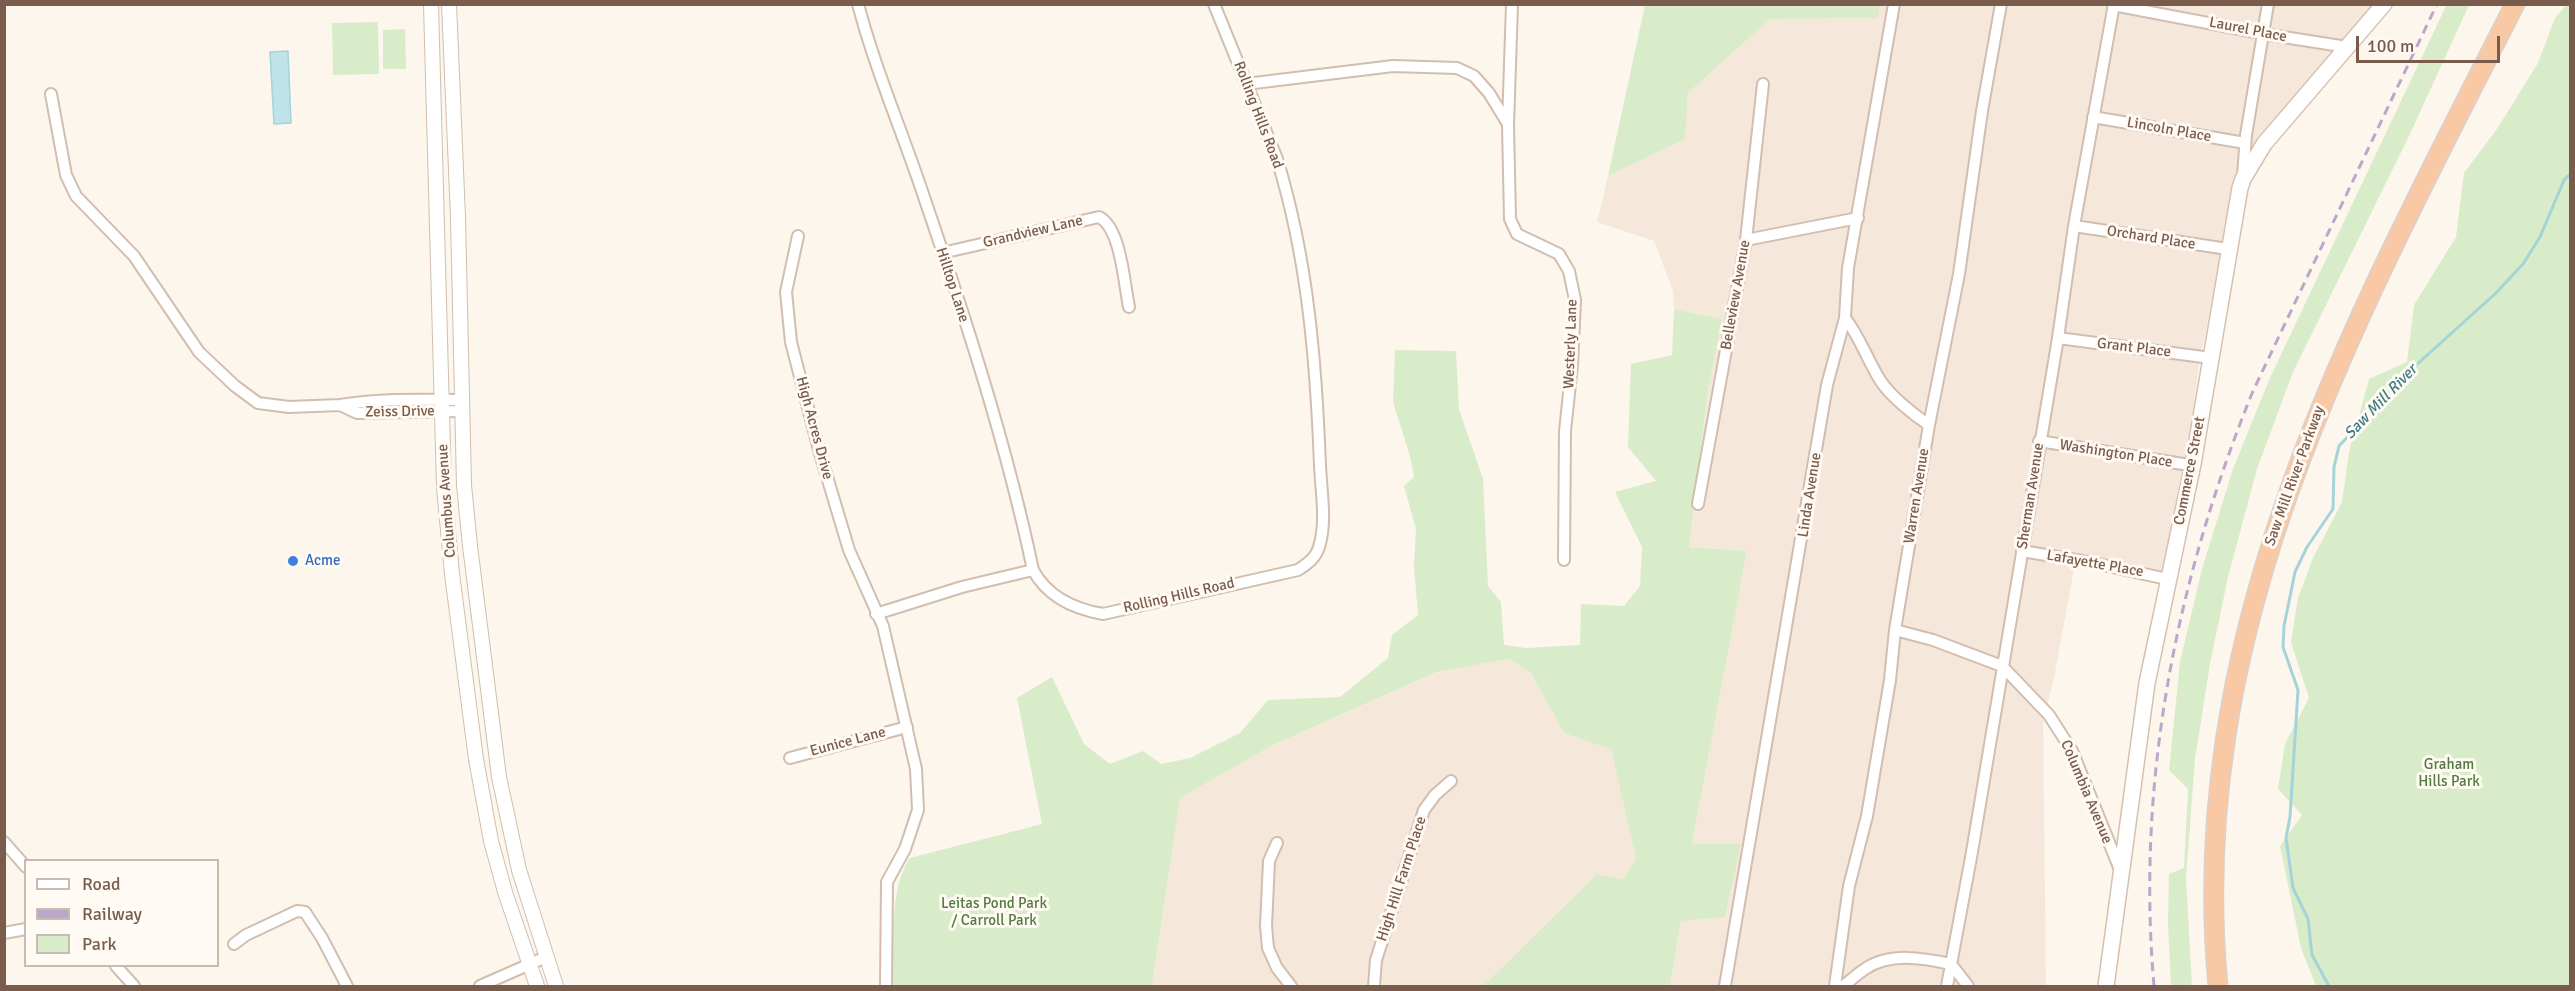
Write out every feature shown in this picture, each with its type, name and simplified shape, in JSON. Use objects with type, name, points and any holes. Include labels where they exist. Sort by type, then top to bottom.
[{"type":"highway","name":"Saw Mill River Parkway","points":[[2207,987],[2203,896],[2208,791],[2222,686],[2249,575],[2298,435],[2345,322],[2386,234],[2502,4]]},
{"type":"highway","name":"Saw Mill River Parkway","points":[[2218,987],[2214,881],[2221,768],[2238,664],[2262,571],[2302,456],[2355,326],[2400,231],[2515,4]]},
{"type":"main road","name":"Commerce Street","points":[[2106,987],[2138,742],[2168,579],[2193,464],[2228,249],[2243,179],[2264,144],[2381,6]]},
{"type":"street","name":"Columbus Avenue","points":[[431,4],[444,487],[452,574],[476,759],[500,876],[537,987]]},
{"type":"street","name":"Columbus Avenue","points":[[449,4],[458,217],[464,485],[470,546],[499,777],[519,870],[556,987]]},
{"type":"street","name":"Hilltop Lane","points":[[858,4],[942,253],[1009,466],[1033,570]]},
{"type":"street","name":"Rolling Hills Road","points":[[1033,570],[1039,582],[1069,604],[1082,610],[1102,614],[1298,570],[1311,561],[1319,549],[1322,531],[1318,429],[1312,323],[1306,284],[1284,183],[1214,4]]},
{"type":"street","name":"Westerly Lane","points":[[1512,4],[1508,124],[1511,225],[1517,234],[1559,254],[1569,271],[1575,300],[1572,365],[1565,431],[1564,560]]},
{"type":"street","name":"Linda Avenue","points":[[1725,987],[1827,386],[1845,318],[1848,268],[1894,4]]},
{"type":"street","name":"Warren Avenue","points":[[1834,987],[1848,896],[1867,816],[1890,680],[1895,630],[1929,425],[1959,274],[1982,111],[2001,4]]},
{"type":"street","points":[[2243,179],[2245,143],[2268,4]]},
{"type":"street","name":"Laurel Place","points":[[2114,5],[2263,34],[2347,47]]},
{"type":"street","name":"Sherman Avenue","points":[[1947,987],[1972,852],[2058,338],[2074,226],[2114,5]]},
{"type":"street","name":"Westerly Lane","points":[[1246,84],[1394,66],[1457,69],[1474,76],[1489,93],[1508,124]]},
{"type":"street","name":"Belleview Avenue","points":[[1698,504],[1746,240],[1763,84]]},
{"type":"street","name":"Zeiss Drive","points":[[51,94],[66,175],[76,196],[134,256],[199,352],[235,386],[258,403],[270,406],[340,405],[361,401],[462,405]]},
{"type":"street","name":"Lincoln Place","points":[[2093,117],[2245,143]]},
{"type":"street","name":"Grandview Lane","points":[[942,253],[1098,217],[1110,226],[1116,240],[1129,307]]},
{"type":"street","points":[[1746,240],[1858,218]]},
{"type":"street","name":"Orchard Place","points":[[2074,226],[2228,249]]},
{"type":"street","name":"High Acres Drive","points":[[798,236],[786,291],[791,342],[819,450],[848,546],[876,614]]},
{"type":"street","points":[[1845,318],[1857,333],[1882,383],[1929,425]]},
{"type":"street","name":"Grant Place","points":[[2058,338],[2211,358]]},
{"type":"street","name":"Washington Place","points":[[2039,441],[2183,465],[2193,464]]},
{"type":"street","name":"Lafayette Place","points":[[2022,552],[2094,563],[2168,579]]},
{"type":"street","points":[[886,987],[887,882],[905,849],[918,810],[916,769],[907,727],[883,626],[876,614],[962,587],[1033,570]]},
{"type":"street","name":"Columbia Avenue","points":[[1895,630],[1934,640],[2002,666],[2049,715],[2072,751],[2121,872]]},
{"type":"street","name":"Eunice Lane","points":[[790,758],[907,727]]},
{"type":"street","name":"High Hill Farm Place","points":[[1374,987],[1376,960],[1424,810],[1435,795],[1451,781]]},
{"type":"street","points":[[4,842],[24,865]]},
{"type":"street","points":[[1277,843],[1269,861],[1266,926],[1268,948],[1277,968],[1291,987]]},
{"type":"street","points":[[234,944],[246,935],[297,911],[305,912],[322,938],[347,987]]},
{"type":"street","points":[[4,933],[24,929]]},
{"type":"street","points":[[480,987],[546,957]]},
{"type":"street","points":[[1843,987],[1864,969],[1877,962],[1900,958],[1951,964],[1968,987]]},
{"type":"street","points":[[117,967],[134,987]]},
{"type":"shaded area","points":[[1880,4],[2375,5],[2238,163],[2199,366],[2184,478],[2159,583],[2075,564],[2054,678],[2043,722],[2046,986],[1670,986],[1681,921],[1741,844],[1692,844],[1747,551],[1689,547],[1708,391],[1722,319],[1674,309],[1673,291],[1654,241],[1597,222],[1608,176],[1684,139],[1688,93],[1770,19],[1877,18]]},
{"type":"shaded area","points":[[1509,659],[1531,673],[1564,733],[1611,748],[1636,859],[1623,879],[1597,874],[1486,983],[1476,986],[1152,986],[1180,798],[1273,745],[1438,672]]},
{"type":"green space","points":[[1645,4],[1880,5],[1878,18],[1770,19],[1688,93],[1685,139],[1608,176]]},
{"type":"green space","points":[[2447,4],[2469,5],[2410,134],[2293,372],[2257,469],[2228,577],[2210,664],[2195,759],[2186,878],[2192,986],[2171,986],[2168,923],[2169,874],[2184,868],[2188,789],[2169,770],[2180,662],[2202,569],[2233,469],[2269,380]]},
{"type":"green space","name":"Graham Hills Park","points":[[2567,4],[2570,5],[2570,986],[2316,986],[2301,948],[2280,846],[2302,815],[2278,789],[2285,744],[2309,698],[2291,642],[2298,598],[2313,558],[2342,502],[2349,452],[2369,379],[2407,362],[2414,305],[2456,237],[2464,173],[2497,129],[2538,63],[2555,18]]},
{"type":"green space","points":[[378,22],[379,74],[333,75],[332,23]]},
{"type":"green space","points":[[405,29],[406,69],[383,69],[383,30]]},
{"type":"green space","name":"Leitas Pond Park / Carroll Park","points":[[1674,309],[1722,319],[1708,391],[1689,547],[1747,551],[1692,844],[1741,844],[1725,917],[1681,921],[1670,986],[1476,986],[1486,983],[1597,874],[1623,879],[1636,859],[1611,749],[1564,733],[1531,673],[1509,659],[1437,672],[1273,745],[1180,798],[1152,986],[893,986],[895,903],[903,871],[910,858],[1042,824],[1017,698],[1052,677],[1084,744],[1110,764],[1143,751],[1161,764],[1190,758],[1240,733],[1268,700],[1340,697],[1388,658],[1392,635],[1418,615],[1414,566],[1416,529],[1404,486],[1414,477],[1410,456],[1393,402],[1395,350],[1456,351],[1459,409],[1483,479],[1488,586],[1501,602],[1504,645],[1526,648],[1580,645],[1581,604],[1624,606],[1640,586],[1642,547],[1615,492],[1656,481],[1628,447],[1631,364],[1672,355]]},
{"type":"water","points":[[288,51],[291,123],[274,124],[270,52]]},
{"type":"waterway","name":"Saw Mill River","points":[[2329,986],[2312,955],[2308,919],[2293,888],[2286,838],[2290,817],[2298,690],[2283,647],[2284,626],[2295,572],[2307,547],[2333,509],[2334,467],[2339,446],[2404,376],[2496,293],[2523,264],[2540,237],[2564,180],[2570,174]]},
{"type":"railway","points":[[2154,986],[2150,910],[2151,834],[2157,758],[2168,683],[2183,609],[2203,535],[2226,462],[2253,391],[2437,4]]},
{"type":"place","name":"Acme","points":[[293,561]]}]
